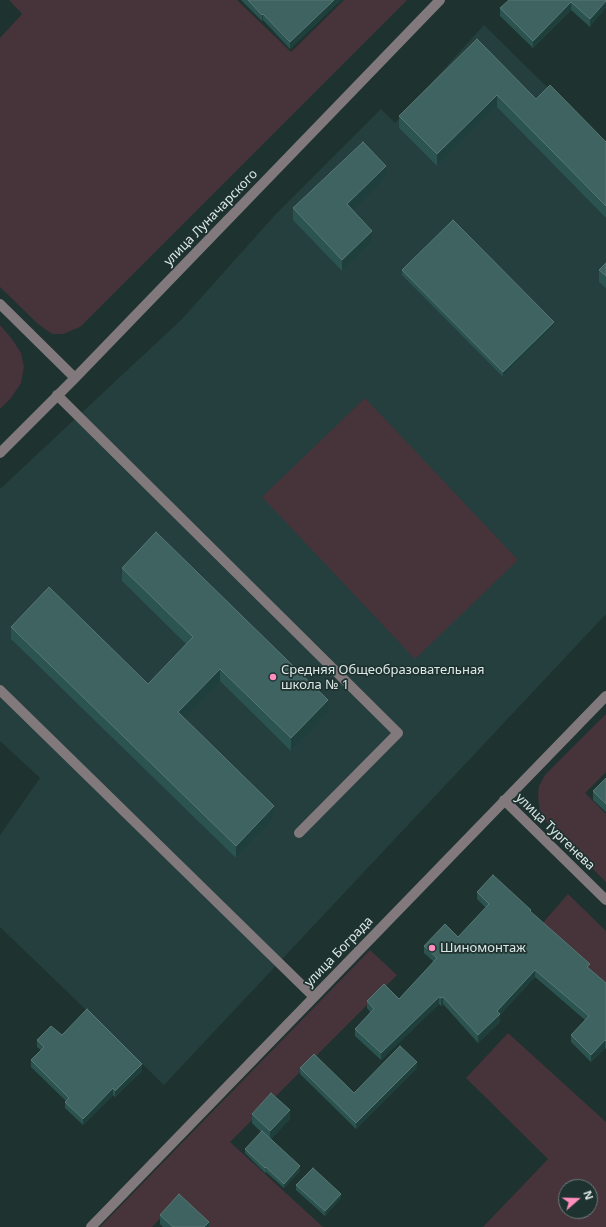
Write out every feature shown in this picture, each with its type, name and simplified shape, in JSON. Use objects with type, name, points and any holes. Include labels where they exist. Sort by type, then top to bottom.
[{"type":"street","name":"улица Луначарского","points":[[0,453],[75,378],[440,0]]},
{"type":"street","points":[[0,304],[75,378]]},
{"type":"street","points":[[57,395],[398,733],[299,834]]},
{"type":"street","points":[[0,690],[314,997]]},
{"type":"street","name":"улица Бограда","points":[[91,1227],[606,696]]},
{"type":"street","name":"улица Тургенева","points":[[504,800],[606,900]]},
{"type":"shaded area","points":[[9,0],[237,0],[291,52],[344,0],[407,0],[80,327],[63,334],[52,334],[38,324],[0,287],[0,38],[22,14]]},
{"type":"shaded area","name":"Средняя Общеобразовательная школа № 1","points":[[484,25],[606,145],[606,614],[164,1085],[0,927],[0,835],[40,778],[0,741],[0,489],[182,319],[274,216],[381,109],[395,123]]},
{"type":"shaded area","points":[[0,325],[21,353],[24,367],[21,383],[11,398],[0,409]]},
{"type":"shaded area","points":[[365,398],[518,560],[415,659],[262,497]]},
{"type":"shaded area","points":[[606,714],[606,772],[585,793],[606,814],[606,882],[552,829],[540,812],[538,796],[539,786],[545,775]]},
{"type":"shaded area","points":[[568,894],[606,931],[606,986],[541,925]]},
{"type":"shaded area","points":[[370,950],[397,975],[230,1142],[323,1227],[209,1227],[179,1199],[152,1227],[100,1227]]},
{"type":"shaded area","points":[[508,1033],[606,1122],[606,1227],[483,1227],[548,1159],[466,1078]]},
{"type":"building","points":[[248,0],[334,0],[290,42]]},
{"type":"building","points":[[509,0],[606,1],[590,19],[571,2],[533,41],[500,8]]},
{"type":"building","points":[[477,39],[536,99],[550,85],[606,142],[606,206],[497,95],[437,154],[399,116]]},
{"type":"building","points":[[363,142],[386,166],[347,204],[372,231],[342,260],[293,208]]},
{"type":"building","points":[[453,220],[554,322],[503,372],[402,270]]},
{"type":"building","points":[[606,263],[606,276],[599,270]]},
{"type":"building","points":[[156,532],[328,700],[291,738],[220,669],[178,712],[274,806],[236,846],[11,627],[49,587],[148,684],[193,637],[122,568]]},
{"type":"building","points":[[606,778],[606,804],[593,791]]},
{"type":"building","points":[[493,875],[531,910],[530,911],[590,964],[587,967],[606,983],[606,1041],[605,1040],[591,1055],[571,1035],[589,1016],[535,970],[497,1011],[500,1014],[478,1035],[443,997],[439,997],[381,1053],[355,1029],[374,1009],[367,1001],[384,984],[399,999],[437,958],[424,946],[445,924],[458,937],[489,904],[477,892]]},
{"type":"building","points":[[87,1009],[142,1064],[115,1091],[113,1088],[83,1119],[65,1102],[69,1098],[31,1060],[44,1047],[37,1040],[51,1026],[62,1035]]},
{"type":"building","points":[[400,1046],[417,1062],[356,1123],[300,1068],[314,1054],[354,1093]]},
{"type":"building","points":[[271,1093],[290,1110],[270,1131],[252,1114]]},
{"type":"building","points":[[262,1131],[300,1166],[284,1184],[245,1149]]},
{"type":"building","points":[[313,1168],[341,1194],[325,1211],[296,1185]]},
{"type":"building","points":[[179,1194],[209,1222],[204,1227],[173,1227],[160,1215]]},
{"type":"place","name":"Средняя Общеобразовательная школа № 1","points":[[273,677]]},
{"type":"place","name":"Шиномонтаж","points":[[432,948]]}]
